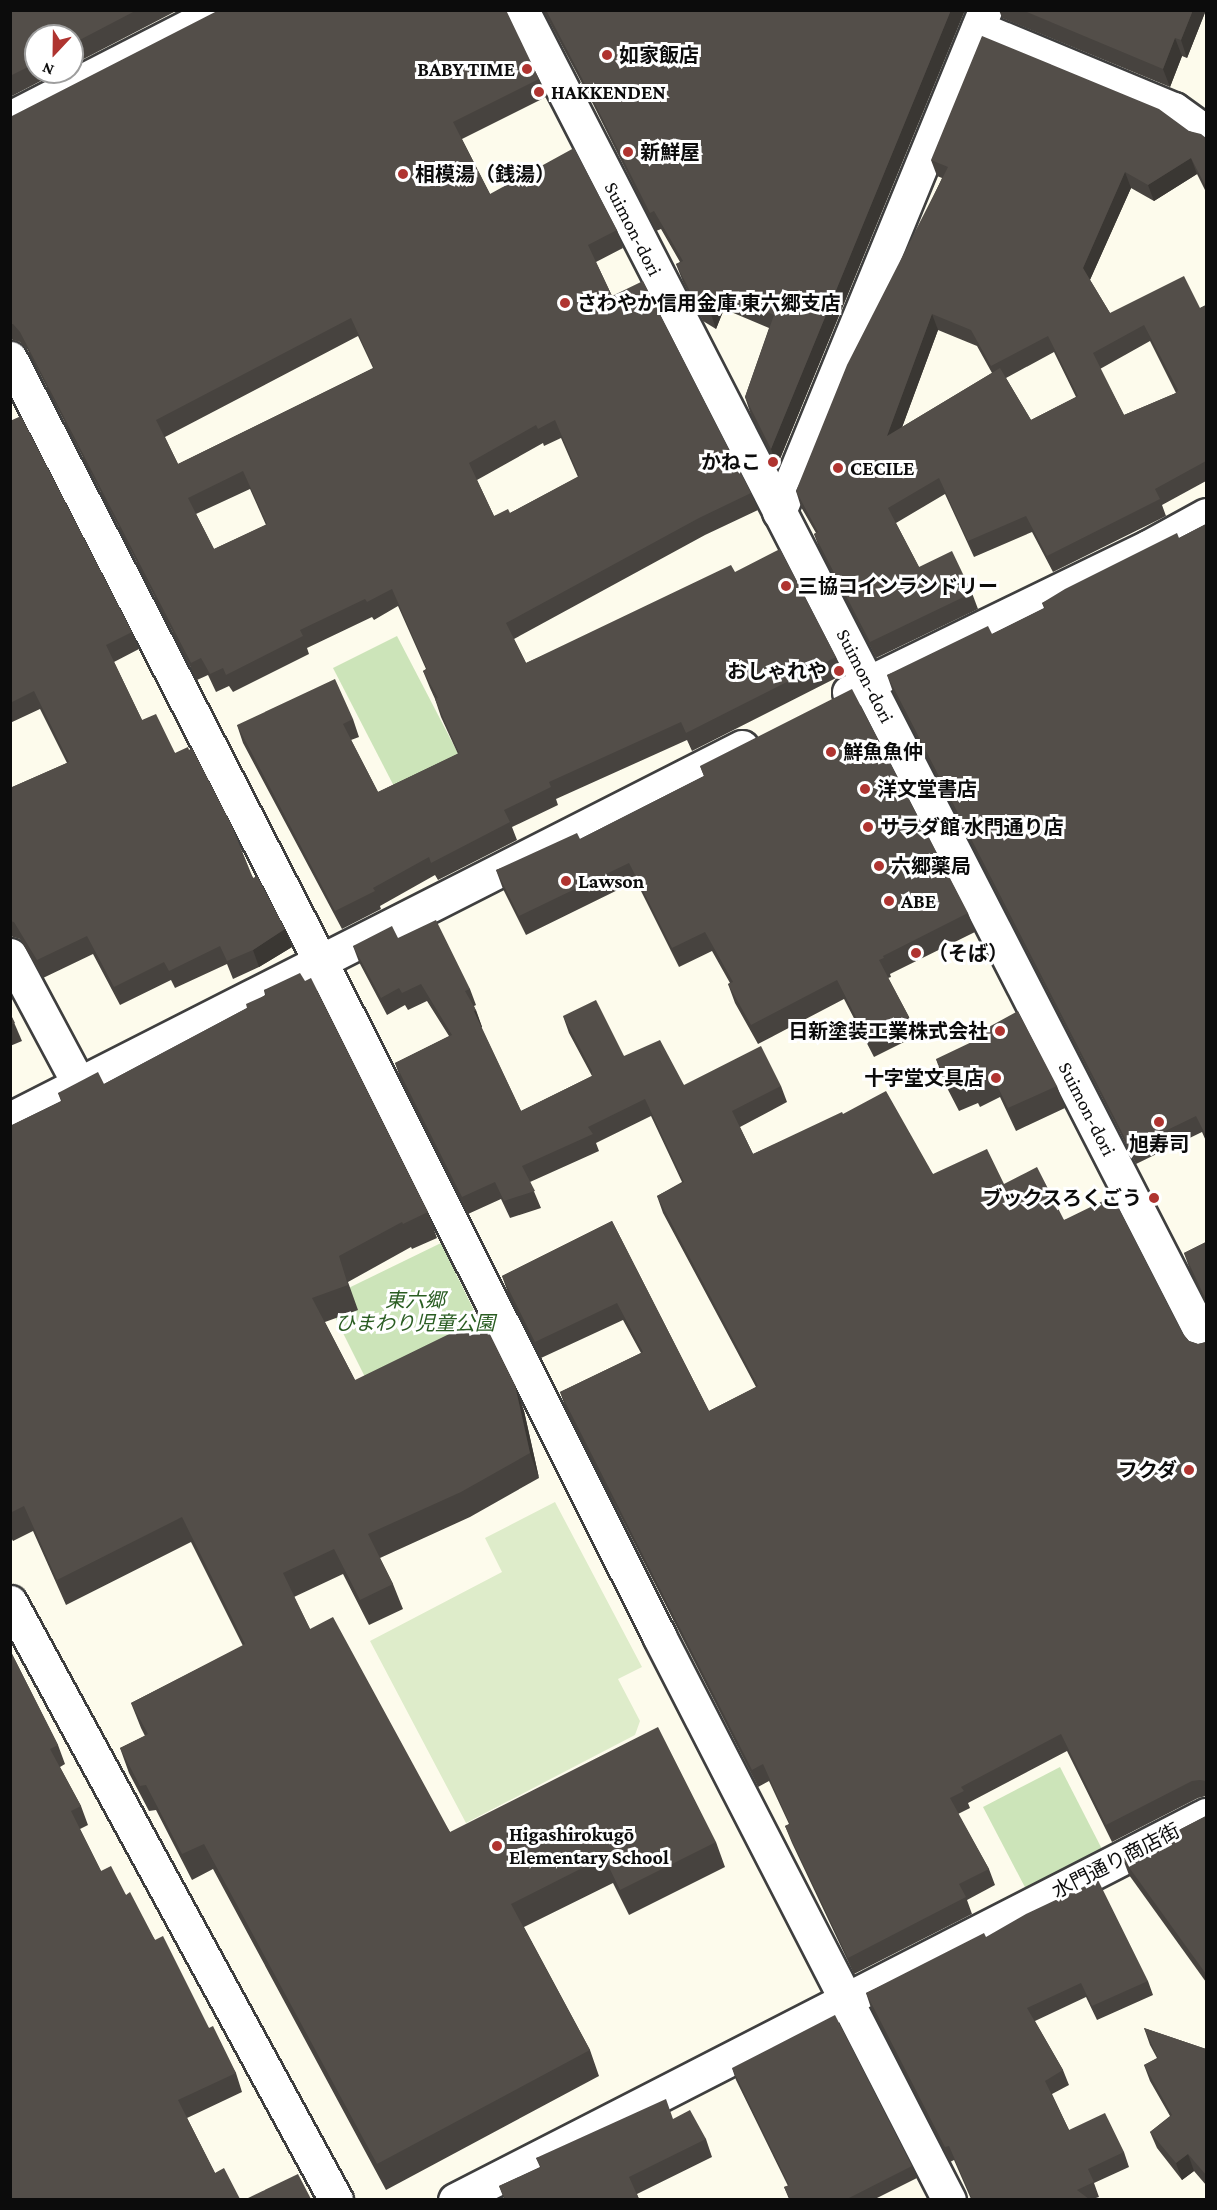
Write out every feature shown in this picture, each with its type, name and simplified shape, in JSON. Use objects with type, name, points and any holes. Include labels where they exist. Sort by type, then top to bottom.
[{"type":"street","points":[[10,118],[220,10]]},
{"type":"street","name":"Suimon-dori","points":[[522,10],[1206,1342]]},
{"type":"street","points":[[779,512],[982,19],[1174,109],[1206,132]]},
{"type":"street","points":[[10,358],[319,962],[659,1636],[949,2199]]},
{"type":"street","points":[[826,704],[1138,552],[1206,516]]},
{"type":"street","points":[[10,1119],[764,736]]},
{"type":"street","points":[[10,955],[79,1084]]},
{"type":"street","points":[[10,1602],[336,2199]]},
{"type":"street","name":"水門通り商店街","points":[[455,2199],[1206,1815]]},
{"type":"green space","points":[[397,636],[462,761],[398,794],[333,668]]},
{"type":"green space","name":"東六郷 ひまわり児童公園","points":[[441,1243],[485,1333],[371,1389],[326,1299]]},
{"type":"green space","points":[[555,1502],[642,1667],[618,1679],[640,1721],[635,1735],[466,1823],[370,1641],[502,1572],[485,1538]]},
{"type":"green space","points":[[1060,1767],[1104,1853],[1028,1893],[983,1807]]},
{"type":"building","points":[[10,10],[137,10],[84,38],[84,24],[24,24],[24,69],[10,76]]},
{"type":"building","points":[[219,10],[506,10],[539,79],[453,122],[490,194],[574,148],[617,230],[588,245],[612,296],[643,281],[751,493],[699,518],[506,623],[526,663],[731,565],[735,572],[780,549],[836,657],[686,733],[681,722],[549,782],[551,787],[504,810],[510,822],[431,863],[429,857],[373,888],[375,891],[335,911],[237,725],[335,679],[353,719],[343,724],[378,792],[459,753],[435,699],[438,698],[423,671],[427,669],[392,589],[367,602],[365,599],[300,630],[303,636],[226,675],[223,668],[210,674],[201,658],[191,663],[20,332],[13,324],[10,324],[10,117],[74,84],[84,84],[84,79]],"holes":[[[351,318],[374,368],[178,464],[156,420]],[[555,420],[579,476],[510,513],[508,509],[494,516],[469,463],[536,425],[538,429]],[[243,471],[267,524],[214,549],[188,498]]]},
{"type":"building","points":[[546,10],[951,10],[771,449],[745,397],[774,315],[718,291],[710,311],[696,303],[676,264],[683,261],[654,211],[650,213]]},
{"type":"building","points":[[1022,10],[1193,10],[1181,40],[1175,38],[1163,69]]},
{"type":"building","points":[[982,36],[1159,109],[1189,131],[1206,138],[1206,187],[1191,158],[1148,185],[1125,172],[1083,268],[1110,313],[1184,276],[1200,308],[1206,305],[1206,461],[1155,489],[1160,499],[1047,556],[1026,516],[968,541],[939,478],[888,508],[919,567],[952,551],[972,593],[870,642],[814,534],[818,532],[796,491],[847,365],[948,167],[931,160]],"holes":[[[932,314],[971,330],[991,366],[1048,336],[1078,396],[1031,420],[1000,368],[887,436]],[[1144,325],[1178,390],[1176,393],[1124,415],[1093,353]]]},
{"type":"building","points":[[21,416],[132,632],[106,645],[142,720],[156,714],[175,753],[188,747],[189,750],[192,748],[231,824],[253,878],[257,876],[285,929],[253,950],[227,961],[220,946],[169,971],[164,962],[114,987],[87,936],[37,960],[14,922],[10,921],[10,788],[69,762],[34,691],[10,703],[10,421]]},
{"type":"building","points":[[1206,524],[1206,1136],[1196,1116],[1130,1148],[887,675],[988,626],[992,634],[1045,608],[1042,603],[1065,589],[1177,533],[1179,538]]},
{"type":"building","points":[[852,689],[968,913],[879,960],[909,1017],[867,1039],[837,980],[751,1025],[728,984],[733,982],[705,932],[672,948],[629,863],[519,916],[496,870],[577,833],[580,839],[704,776],[700,766]]},
{"type":"building","points":[[436,920],[470,989],[465,991],[476,1010],[474,1011],[521,1111],[592,1076],[592,1071],[563,1016],[596,1000],[624,1056],[660,1040],[684,1085],[761,1046],[781,1086],[732,1111],[753,1154],[842,1112],[843,1114],[886,1091],[933,1174],[987,1149],[1004,1184],[1037,1167],[1064,1220],[1107,1199],[1112,1209],[1119,1209],[1183,1334],[1189,1341],[1198,1344],[1206,1342],[1206,1781],[1192,1781],[1106,1825],[1061,1734],[961,1787],[964,1791],[950,1798],[989,1869],[959,1884],[966,1897],[848,1958],[785,1826],[790,1824],[763,1764],[752,1770],[560,1392],[643,1352],[617,1303],[535,1342],[502,1276],[612,1221],[709,1411],[758,1386],[657,1196],[684,1182],[645,1099],[588,1127],[593,1134],[522,1166],[535,1191],[504,1201],[495,1182],[462,1197],[395,1063],[452,1035],[421,984],[402,993],[399,988],[381,998],[353,946],[392,926],[398,938]]},
{"type":"building","points":[[300,973],[305,981],[311,978],[428,1212],[403,1224],[402,1222],[339,1256],[348,1285],[312,1298],[355,1380],[482,1318],[515,1385],[530,1453],[461,1492],[368,1534],[393,1584],[360,1600],[334,1549],[283,1573],[310,1629],[333,1617],[450,1832],[658,1727],[716,1842],[620,1890],[604,1857],[511,1904],[590,2050],[377,2164],[204,1844],[182,1854],[146,1785],[140,1786],[120,1748],[148,1734],[131,1703],[245,1644],[182,1517],[57,1580],[24,1506],[10,1513],[10,1126],[62,1101],[58,1093],[98,1072],[104,1084],[247,1008],[246,1004],[266,995],[264,990]]},
{"type":"building","points":[[1018,1011],[1057,1086],[1008,1108],[992,1075],[972,1084],[970,1080],[950,1089],[936,1059],[978,1039],[976,1034]]},
{"type":"building","points":[[10,1013],[15,1023],[10,1025]]},
{"type":"building","points":[[1206,1242],[1206,1300],[1184,1253]]},
{"type":"building","points":[[10,1650],[58,1745],[50,1749],[81,1806],[71,1811],[101,1871],[111,1866],[126,1895],[130,1892],[155,1940],[163,1936],[209,2028],[213,2026],[236,2073],[178,2100],[215,2173],[224,2168],[240,2199],[10,2199]]},
{"type":"building","points":[[1206,1816],[1206,1974],[1123,1859]]},
{"type":"building","points":[[1098,1880],[1148,1981],[1092,2006],[1081,1983],[1027,2008],[1063,2070],[1045,2081],[1069,2130],[1105,2113],[1124,2152],[1088,2169],[1094,2182],[1077,2190],[1089,2199],[972,2199],[949,2146],[945,2147],[866,1993],[984,1933],[986,1937],[1026,1914]]},
{"type":"building","points":[[835,2015],[912,2166],[847,2199],[790,2199],[784,2187],[789,2185],[732,2068]]},
{"type":"building","points":[[1144,2028],[1206,2049],[1206,2175],[1188,2154],[1176,2163],[1150,2132],[1172,2115],[1144,2065],[1158,2058]]},
{"type":"building","points":[[666,2099],[673,2119],[690,2110],[706,2139],[629,2177],[639,2199],[505,2199],[499,2186],[541,2167],[536,2158]]},
{"type":"building","points":[[298,2174],[311,2199],[246,2199]]},
{"type":"place","name":"如家飯店","points":[[607,55]]},
{"type":"place","name":"BABY TIME","points":[[527,69]]},
{"type":"place","name":"HAKKENDEN","points":[[539,92]]},
{"type":"place","name":"新鮮屋","points":[[628,152]]},
{"type":"place","name":"相模湯（銭湯）","points":[[403,174]]},
{"type":"place","name":"さわやか信用金庫 東六郷支店","points":[[565,303]]},
{"type":"place","name":"かねこ","points":[[773,462]]},
{"type":"place","name":"CECILE","points":[[838,468]]},
{"type":"place","name":"三協コインランドリー","points":[[786,586]]},
{"type":"place","name":"おしゃれや","points":[[839,671]]},
{"type":"place","name":"鮮魚魚仲","points":[[831,752]]},
{"type":"place","name":"洋文堂書店","points":[[865,789]]},
{"type":"place","name":"サラダ館 水門通り店","points":[[868,827]]},
{"type":"place","name":"六郷薬局","points":[[879,866]]},
{"type":"place","name":"Lawson","points":[[566,881]]},
{"type":"place","name":"ABE","points":[[889,901]]},
{"type":"place","name":"（そば）","points":[[916,953]]},
{"type":"place","name":"日新塗装工業株式会社","points":[[1000,1031]]},
{"type":"place","name":"十字堂文具店","points":[[996,1078]]},
{"type":"place","name":"旭寿司","points":[[1159,1122]]},
{"type":"place","name":"ブックスろくごう","points":[[1154,1198]]},
{"type":"place","name":"フクダ","points":[[1189,1470]]},
{"type":"place","name":"Higashirokugō Elementary School","points":[[497,1846]]}]
